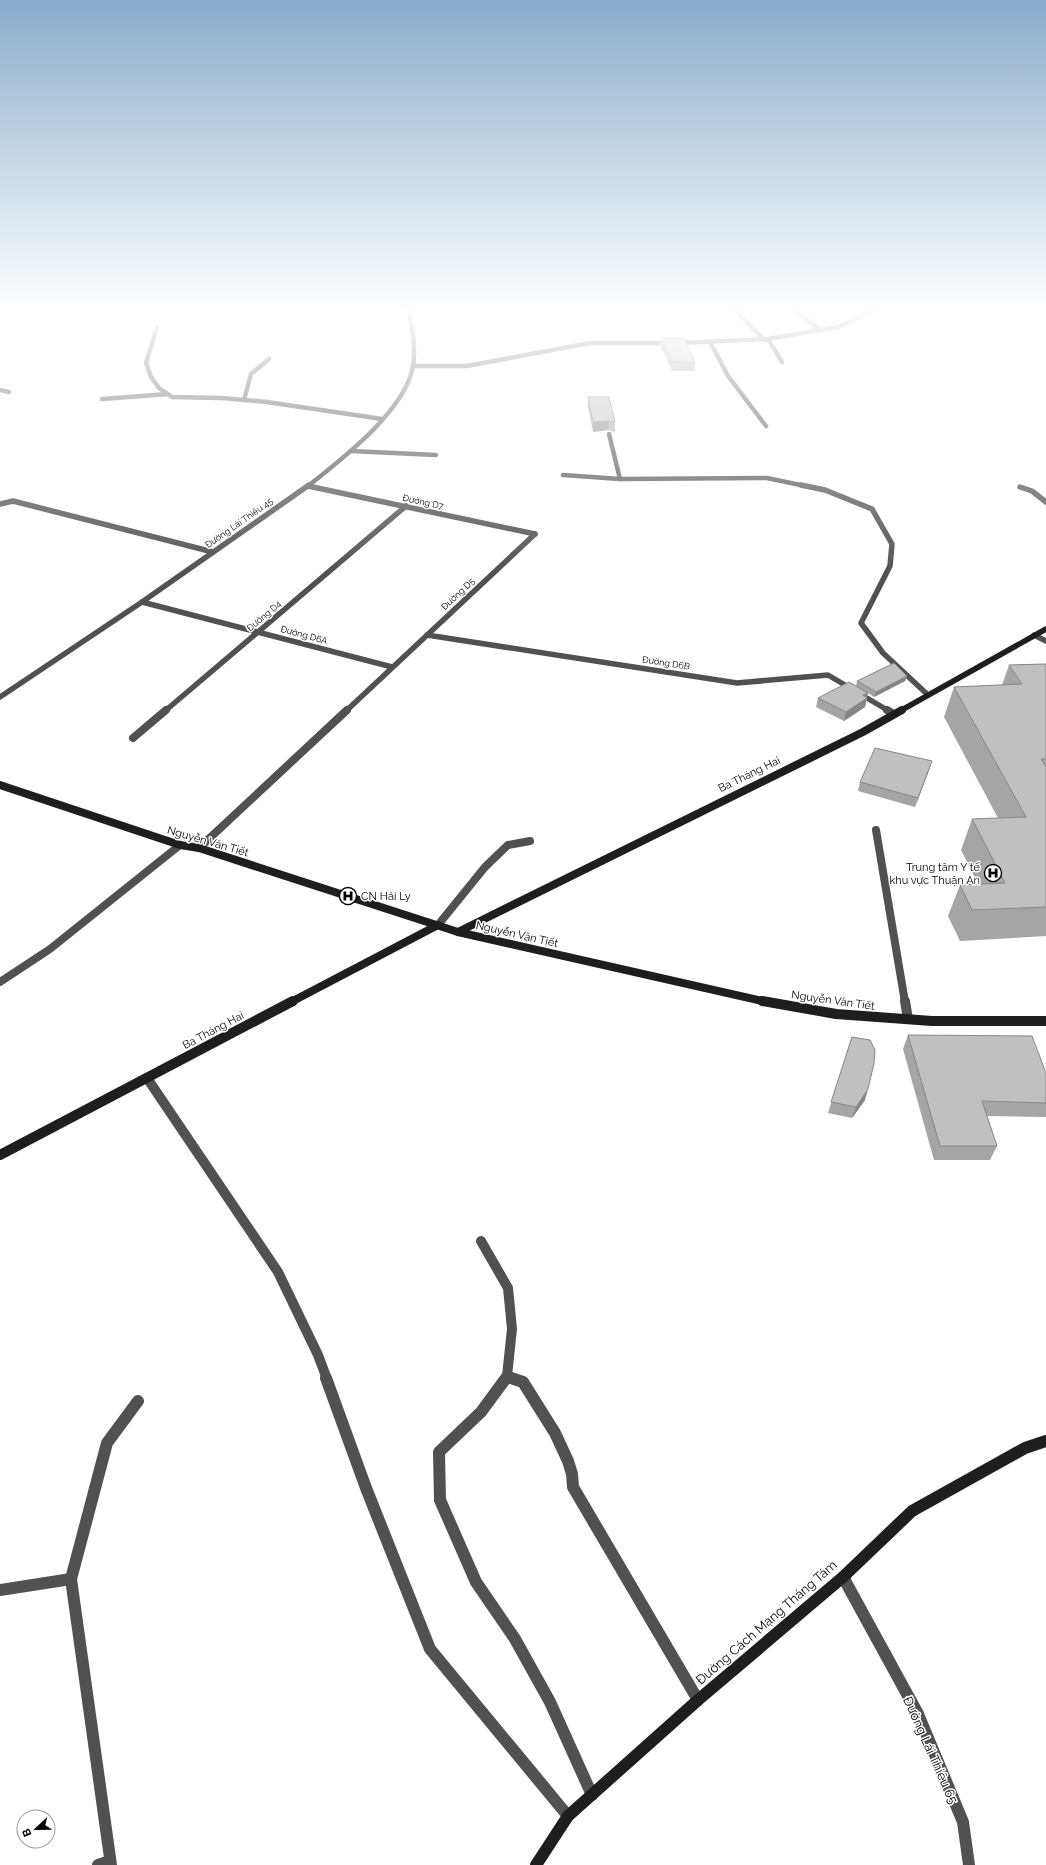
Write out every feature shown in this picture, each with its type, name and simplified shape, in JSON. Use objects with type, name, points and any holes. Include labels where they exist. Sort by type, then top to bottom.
[{"type":"street","points":[[102,399],[115,398]]},
{"type":"street","points":[[197,398],[244,400],[382,419]]},
{"type":"street","name":"Đường Lái Thiêu 45","points":[[0,697],[142,602],[308,486],[360,444],[400,398]]},
{"type":"street","points":[[745,398],[766,426]]},
{"type":"street","points":[[609,434],[620,479]]},
{"type":"street","points":[[351,451],[436,455]]},
{"type":"street","points":[[563,476],[620,479],[767,478],[825,490],[872,509],[892,544],[890,566],[861,623],[869,638],[894,665],[928,695]]},
{"type":"street","name":"Đường D7","points":[[308,486],[535,534]]},
{"type":"street","points":[[1020,487],[1032,491],[1046,502]]},
{"type":"street","points":[[0,504],[13,501],[213,552]]},
{"type":"street","name":"Đường D4","points":[[133,738],[406,506]]},
{"type":"street","name":"Đường D5","points":[[199,848],[535,534]]},
{"type":"street","name":"Đường D6A","points":[[142,602],[392,667]]},
{"type":"street","name":"Ba Tháng Hai","points":[[458,932],[863,732],[1046,628]]},
{"type":"street","name":"Đường D6B","points":[[427,635],[737,683],[828,675],[894,714]]},
{"type":"street","points":[[1034,635],[1046,640]]},
{"type":"street","name":"Nguyễn Văn Tiết","points":[[0,785],[180,845],[199,848],[458,932],[744,998],[836,1014],[908,1020],[1046,1021]]},
{"type":"street","points":[[876,830],[908,1020]]},
{"type":"street","points":[[438,925],[485,867],[508,845],[530,841]]},
{"type":"street","points":[[0,982],[50,948],[180,845]]},
{"type":"street","name":"Ba Tháng Hai","points":[[0,1155],[438,925]]},
{"type":"street","points":[[147,1078],[278,1272],[318,1355],[366,1488],[430,1649],[568,1816]]},
{"type":"street","points":[[481,1241],[508,1288],[512,1328],[507,1376],[481,1412],[438,1452],[440,1500],[476,1582],[515,1639],[550,1702],[592,1795]]},
{"type":"street","points":[[507,1376],[523,1382],[562,1447],[571,1465],[574,1477],[573,1487],[698,1700]]},
{"type":"street","points":[[106,1864],[71,1579],[107,1443],[138,1401]]},
{"type":"street","name":"Đường Cách Mạng Tháng Tám","points":[[536,1865],[568,1816],[698,1700],[843,1577],[912,1511],[1025,1448],[1046,1441]]},
{"type":"street","name":"Đường Lái Thiêu 65","points":[[843,1577],[918,1714],[963,1822],[969,1865]]},
{"type":"street","points":[[0,1590],[71,1579]]},
{"type":"building","points":[[588,398],[609,398],[615,422],[593,422]]},
{"type":"building","points":[[894,663],[907,676],[876,692],[857,681]]},
{"type":"building","points":[[1046,664],[1046,759],[1041,759],[1046,767],[1046,907],[972,910],[960,885],[1005,883],[972,819],[1026,817],[954,687],[1022,684],[1009,665]]},
{"type":"building","points":[[849,682],[868,693],[863,695],[867,698],[846,712],[818,698]]},
{"type":"building","points":[[875,748],[932,761],[918,798],[860,782]]},
{"type":"building","points":[[908,1035],[1032,1036],[1046,1073],[1046,1103],[982,1101],[997,1146],[940,1146]]},
{"type":"building","points":[[852,1037],[870,1040],[875,1050],[874,1063],[868,1089],[856,1107],[831,1102]]},
{"type":"place","name":"Trung tâm Y tế khu vực Thuận An","points":[[993,873]]},
{"type":"place","name":"CN Hải Ly","points":[[348,896]]}]
